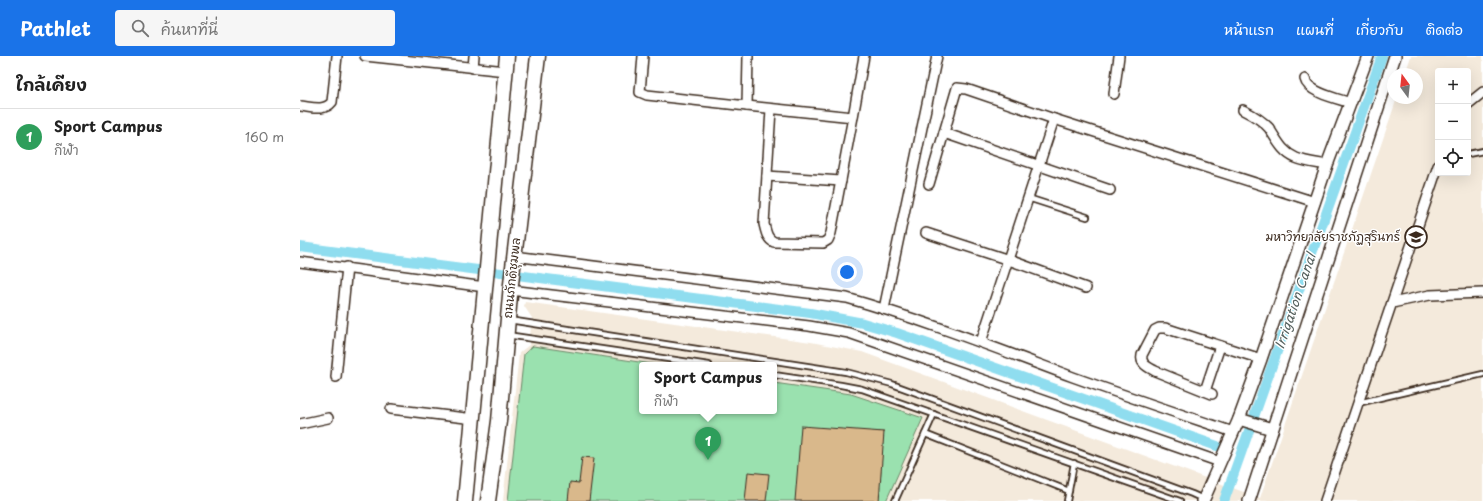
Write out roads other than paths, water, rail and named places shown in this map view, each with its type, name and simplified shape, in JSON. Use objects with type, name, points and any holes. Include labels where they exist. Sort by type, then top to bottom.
[{"type":"main road","points":[[465,501],[474,419],[507,56]]},
{"type":"main road","name":"ถนนภักดีชุมพล","points":[[488,501],[499,421],[507,320],[538,56]]},
{"type":"street","points":[[300,106],[322,108],[328,107],[332,102],[337,56]]},
{"type":"street","points":[[365,56],[506,71]]},
{"type":"street","points":[[473,68],[474,56]]},
{"type":"street","points":[[643,56],[640,92],[772,109],[853,117]]},
{"type":"street","points":[[747,106],[748,56]]},
{"type":"street","points":[[772,109],[764,224],[767,235],[770,240],[774,242],[823,244],[828,240],[831,233],[864,56]]},
{"type":"street","points":[[884,309],[937,56]]},
{"type":"street","points":[[1114,94],[1119,56]]},
{"type":"street","points":[[1203,501],[1233,432],[1241,419],[1260,359],[1327,165],[1368,56]]},
{"type":"street","points":[[1249,501],[1268,428],[1395,56]]},
{"type":"street","points":[[1305,80],[1307,85],[1316,91],[1351,102]]},
{"type":"street","points":[[928,184],[957,89],[959,88],[1315,202]]},
{"type":"street","points":[[1471,102],[1483,92]]},
{"type":"street","points":[[1243,110],[1258,118],[1265,125],[1278,144],[1296,158],[1327,165]]},
{"type":"street","points":[[981,342],[1054,119]]},
{"type":"street","points":[[944,133],[1039,164],[1110,190]]},
{"type":"street","points":[[1325,501],[1435,175]]},
{"type":"street","points":[[767,176],[841,181]]},
{"type":"street","points":[[926,233],[1009,260],[1086,288]]},
{"type":"street","points":[[514,259],[847,298],[981,342],[1074,377],[1233,432]]},
{"type":"street","points":[[300,262],[486,283]]},
{"type":"street","points":[[336,377],[347,267]]},
{"type":"street","points":[[511,287],[801,325],[849,333],[1220,462]]},
{"type":"street","points":[[1392,303],[1430,296],[1483,293]]},
{"type":"street","points":[[1220,346],[1209,393],[1146,366],[1141,360],[1153,332],[1159,328],[1165,328],[1260,359]]},
{"type":"street","points":[[391,409],[474,419]]},
{"type":"street","points":[[300,424],[328,418]]},
{"type":"street","points":[[1241,419],[1268,428]]},
{"type":"lane","points":[[1471,153],[1483,150]]},
{"type":"lane","points":[[1028,198],[1087,217]]},
{"type":"lane","points":[[507,320],[846,372],[892,384],[1184,491],[1203,501]]},
{"type":"lane","points":[[506,334],[689,362]]},
{"type":"lane","points":[[1358,403],[1483,374]]},
{"type":"lane","points":[[777,375],[862,389],[1180,501]]},
{"type":"lane","points":[[896,501],[934,414]]},
{"type":"lane","points":[[925,434],[1069,491]]},
{"type":"lane","points":[[1067,501],[1074,463]]},
{"type":"waterway","name":"Irrigation Canal","points":[[1224,501],[1382,56]]},
{"type":"waterway","points":[[300,247],[810,313],[863,323],[897,333],[1217,446]]},
{"type":"place","name":"มหาวิทยาลัยราชภัฏสุรินทร์","points":[[1416,237]]},
{"type":"place","name":"Sport Campus","points":[[708,460]]}]
